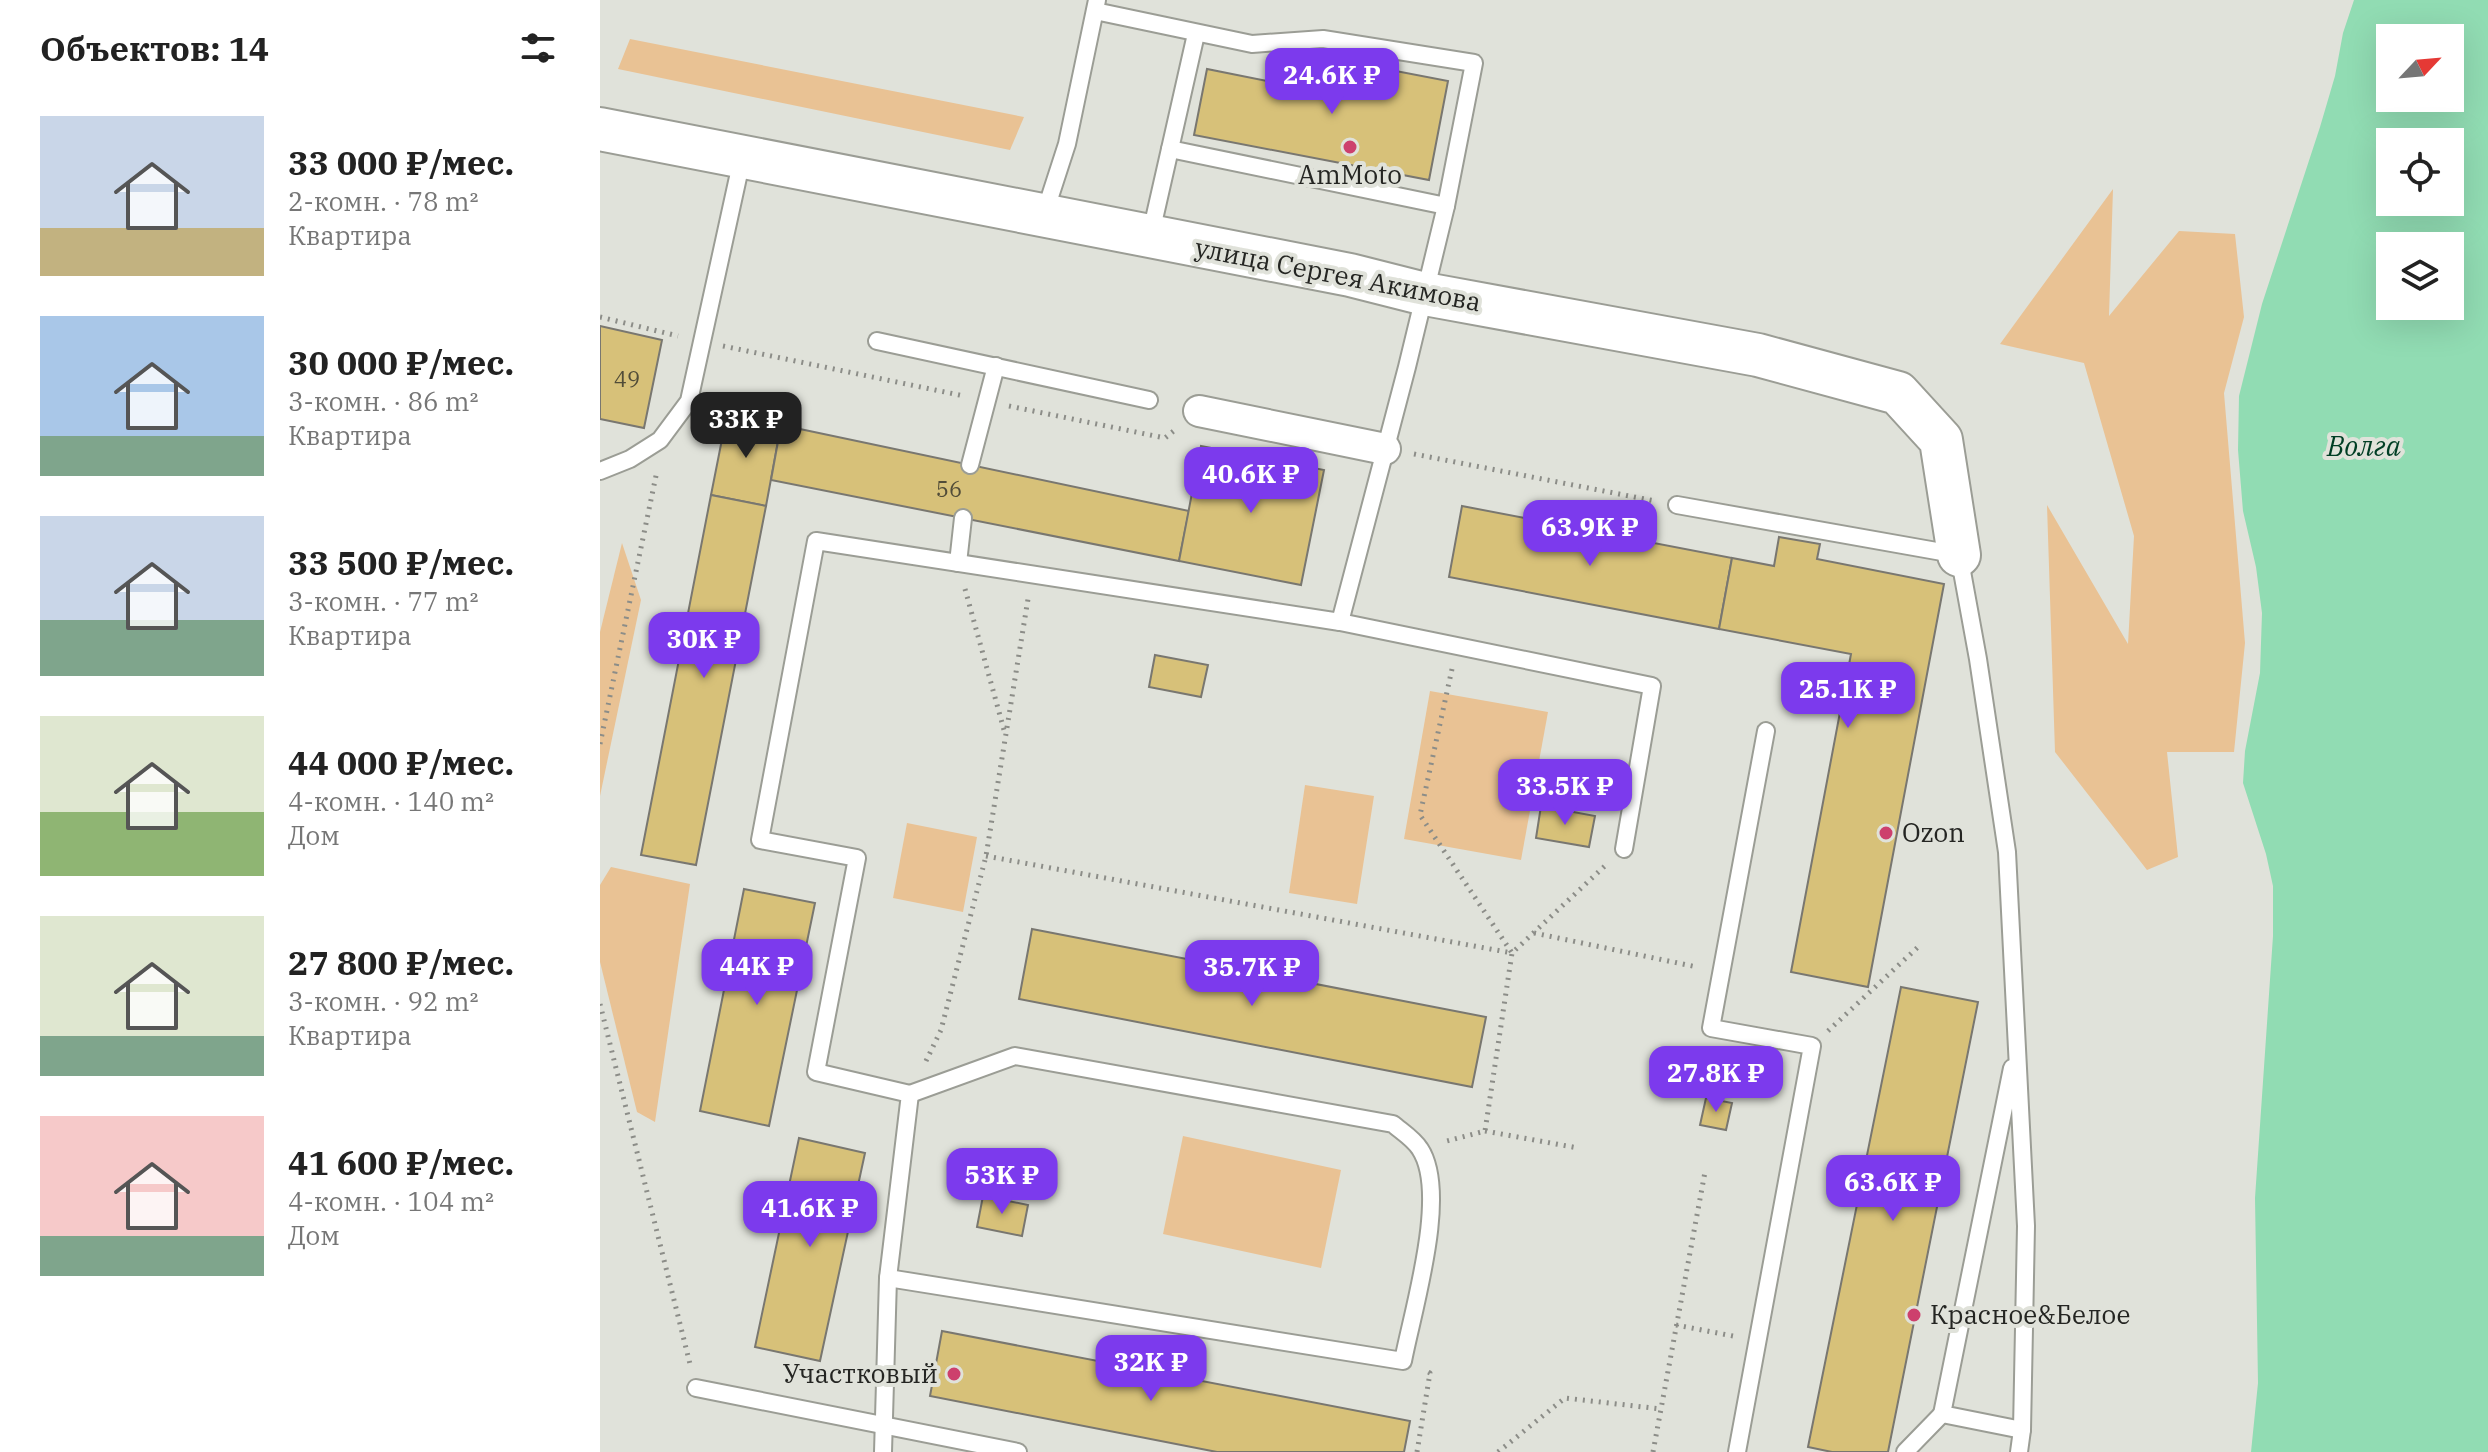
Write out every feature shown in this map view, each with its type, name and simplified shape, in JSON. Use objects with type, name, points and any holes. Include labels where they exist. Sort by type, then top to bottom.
[{"type":"street","name":"улица Сергея Акимова","points":[[600,129],[1350,275],[1425,294],[1758,355],[1898,393],[1941,440],[1959,555]]},
{"type":"street","points":[[1199,411],[1385,449]]},
{"type":"lane","points":[[1044,215],[1067,144],[1096,6],[1196,34],[1252,44],[1323,39],[1474,63],[1425,294],[1340,622]]},
{"type":"lane","points":[[1150,238],[1196,34]]},
{"type":"lane","points":[[1170,149],[1446,206]]},
{"type":"lane","points":[[600,471],[630,459],[660,440],[689,401],[742,157]]},
{"type":"lane","points":[[877,341],[1149,400]]},
{"type":"lane","points":[[970,465],[996,366]]},
{"type":"lane","points":[[1677,505],[1959,555],[2007,852],[2026,1226],[2019,1452]]},
{"type":"lane","points":[[958,563],[963,518]]},
{"type":"lane","points":[[888,1278],[1403,1361],[1433,1214],[1432,1179],[1420,1148],[1393,1124],[1015,1056],[910,1094],[816,1072],[857,858],[760,840],[816,541],[1340,622],[1652,686],[1624,849]]},
{"type":"lane","points":[[1737,1452],[1812,1046],[1711,1028],[1766,731]]},
{"type":"lane","points":[[1905,1452],[1942,1414],[2017,1043]]},
{"type":"lane","points":[[883,1452],[888,1278],[910,1094]]},
{"type":"lane","points":[[696,1388],[1018,1452]]},
{"type":"lane","points":[[1942,1414],[2022,1430]]},
{"type":"path","points":[[600,317],[701,342],[1165,438],[1199,411]]},
{"type":"path","points":[[600,744],[665,433]]},
{"type":"path","points":[[1385,449],[1677,505]]},
{"type":"path","points":[[958,563],[1006,735]]},
{"type":"path","points":[[910,1094],[941,1030],[986,856],[1032,574]]},
{"type":"path","points":[[1457,646],[1420,815],[1512,953]]},
{"type":"path","points":[[1485,1131],[1512,953],[1624,849]]},
{"type":"path","points":[[986,856],[1512,953]]},
{"type":"path","points":[[1533,933],[1721,973]]},
{"type":"path","points":[[1812,1046],[1918,947]]},
{"type":"path","points":[[600,1004],[696,1388]]},
{"type":"path","points":[[1420,1148],[1485,1131],[1578,1148]]},
{"type":"path","points":[[1653,1452],[1705,1172]]},
{"type":"path","points":[[1676,1325],[1757,1341]]},
{"type":"path","points":[[1403,1361],[1430,1373],[1417,1452]]},
{"type":"path","points":[[1498,1452],[1565,1398],[1661,1409]]},
{"type":"shaded area","points":[[630,39],[1024,117],[1010,150],[618,69]]},
{"type":"shaded area","points":[[2113,189],[2109,316],[2179,231],[2235,234],[2244,317],[2224,393],[2245,643],[2234,752],[2167,752],[2178,857],[2147,870],[2055,752],[2047,505],[2128,644],[2134,536],[2084,363],[2000,344]]},
{"type":"shaded area","points":[[622,543],[641,600],[600,796],[600,632]]},
{"type":"shaded area","points":[[1430,691],[1548,712],[1521,860],[1404,839]]},
{"type":"shaded area","points":[[1305,785],[1374,796],[1357,904],[1289,893]]},
{"type":"shaded area","points":[[907,823],[977,837],[963,912],[893,898]]},
{"type":"shaded area","points":[[611,867],[690,884],[655,1122],[637,1112],[600,962],[600,885]]},
{"type":"shaded area","points":[[1183,1136],[1341,1170],[1321,1268],[1163,1234]]},
{"type":"water","name":"Волга","points":[[2354,0],[2488,0],[2488,1452],[2251,1452],[2258,1383],[2255,1198],[2273,936],[2273,886],[2243,783],[2245,751],[2260,673],[2262,613],[2256,567],[2243,511],[2238,450],[2239,396],[2262,304],[2335,76],[2343,33]]},
{"type":"building","points":[[1323,57],[1448,81],[1429,180],[1194,135],[1207,69],[1317,91]]},
{"type":"building","points":[[600,326],[662,340],[644,428],[600,419]]},
{"type":"building","points":[[727,414],[781,425],[766,506],[711,495]]},
{"type":"building","points":[[781,425],[1189,511],[1179,561],[771,480]]},
{"type":"building","points":[[1201,446],[1324,470],[1301,585],[1179,561]]},
{"type":"building","points":[[711,495],[766,506],[696,865],[641,855]]},
{"type":"building","points":[[1462,506],[1732,558],[1719,629],[1449,577]]},
{"type":"building","points":[[1779,537],[1820,544],[1817,559],[1944,584],[1868,987],[1791,972],[1851,654],[1719,629],[1732,558],[1774,566]]},
{"type":"building","points":[[1155,655],[1208,665],[1201,697],[1149,687]]},
{"type":"building","points":[[1541,806],[1595,816],[1589,847],[1536,838]]},
{"type":"building","points":[[744,889],[815,903],[769,1126],[700,1111]]},
{"type":"building","points":[[1032,929],[1486,1017],[1472,1087],[1019,999]]},
{"type":"building","points":[[1901,987],[1978,1002],[1888,1452],[1832,1452],[1808,1447]]},
{"type":"building","points":[[1706,1098],[1732,1103],[1726,1130],[1700,1125]]},
{"type":"building","points":[[799,1138],[865,1153],[820,1361],[755,1347]]},
{"type":"building","points":[[983,1196],[1028,1205],[1022,1236],[977,1227]]},
{"type":"building","points":[[942,1331],[1410,1421],[1404,1452],[1217,1452],[930,1396]]},
{"type":"place","name":"AmMoto","points":[[1350,147]]},
{"type":"place","name":"Ozon","points":[[1886,833]]},
{"type":"place","name":"Красное&Белое","points":[[1914,1315]]},
{"type":"place","name":"Участковый","points":[[954,1374]]}]
